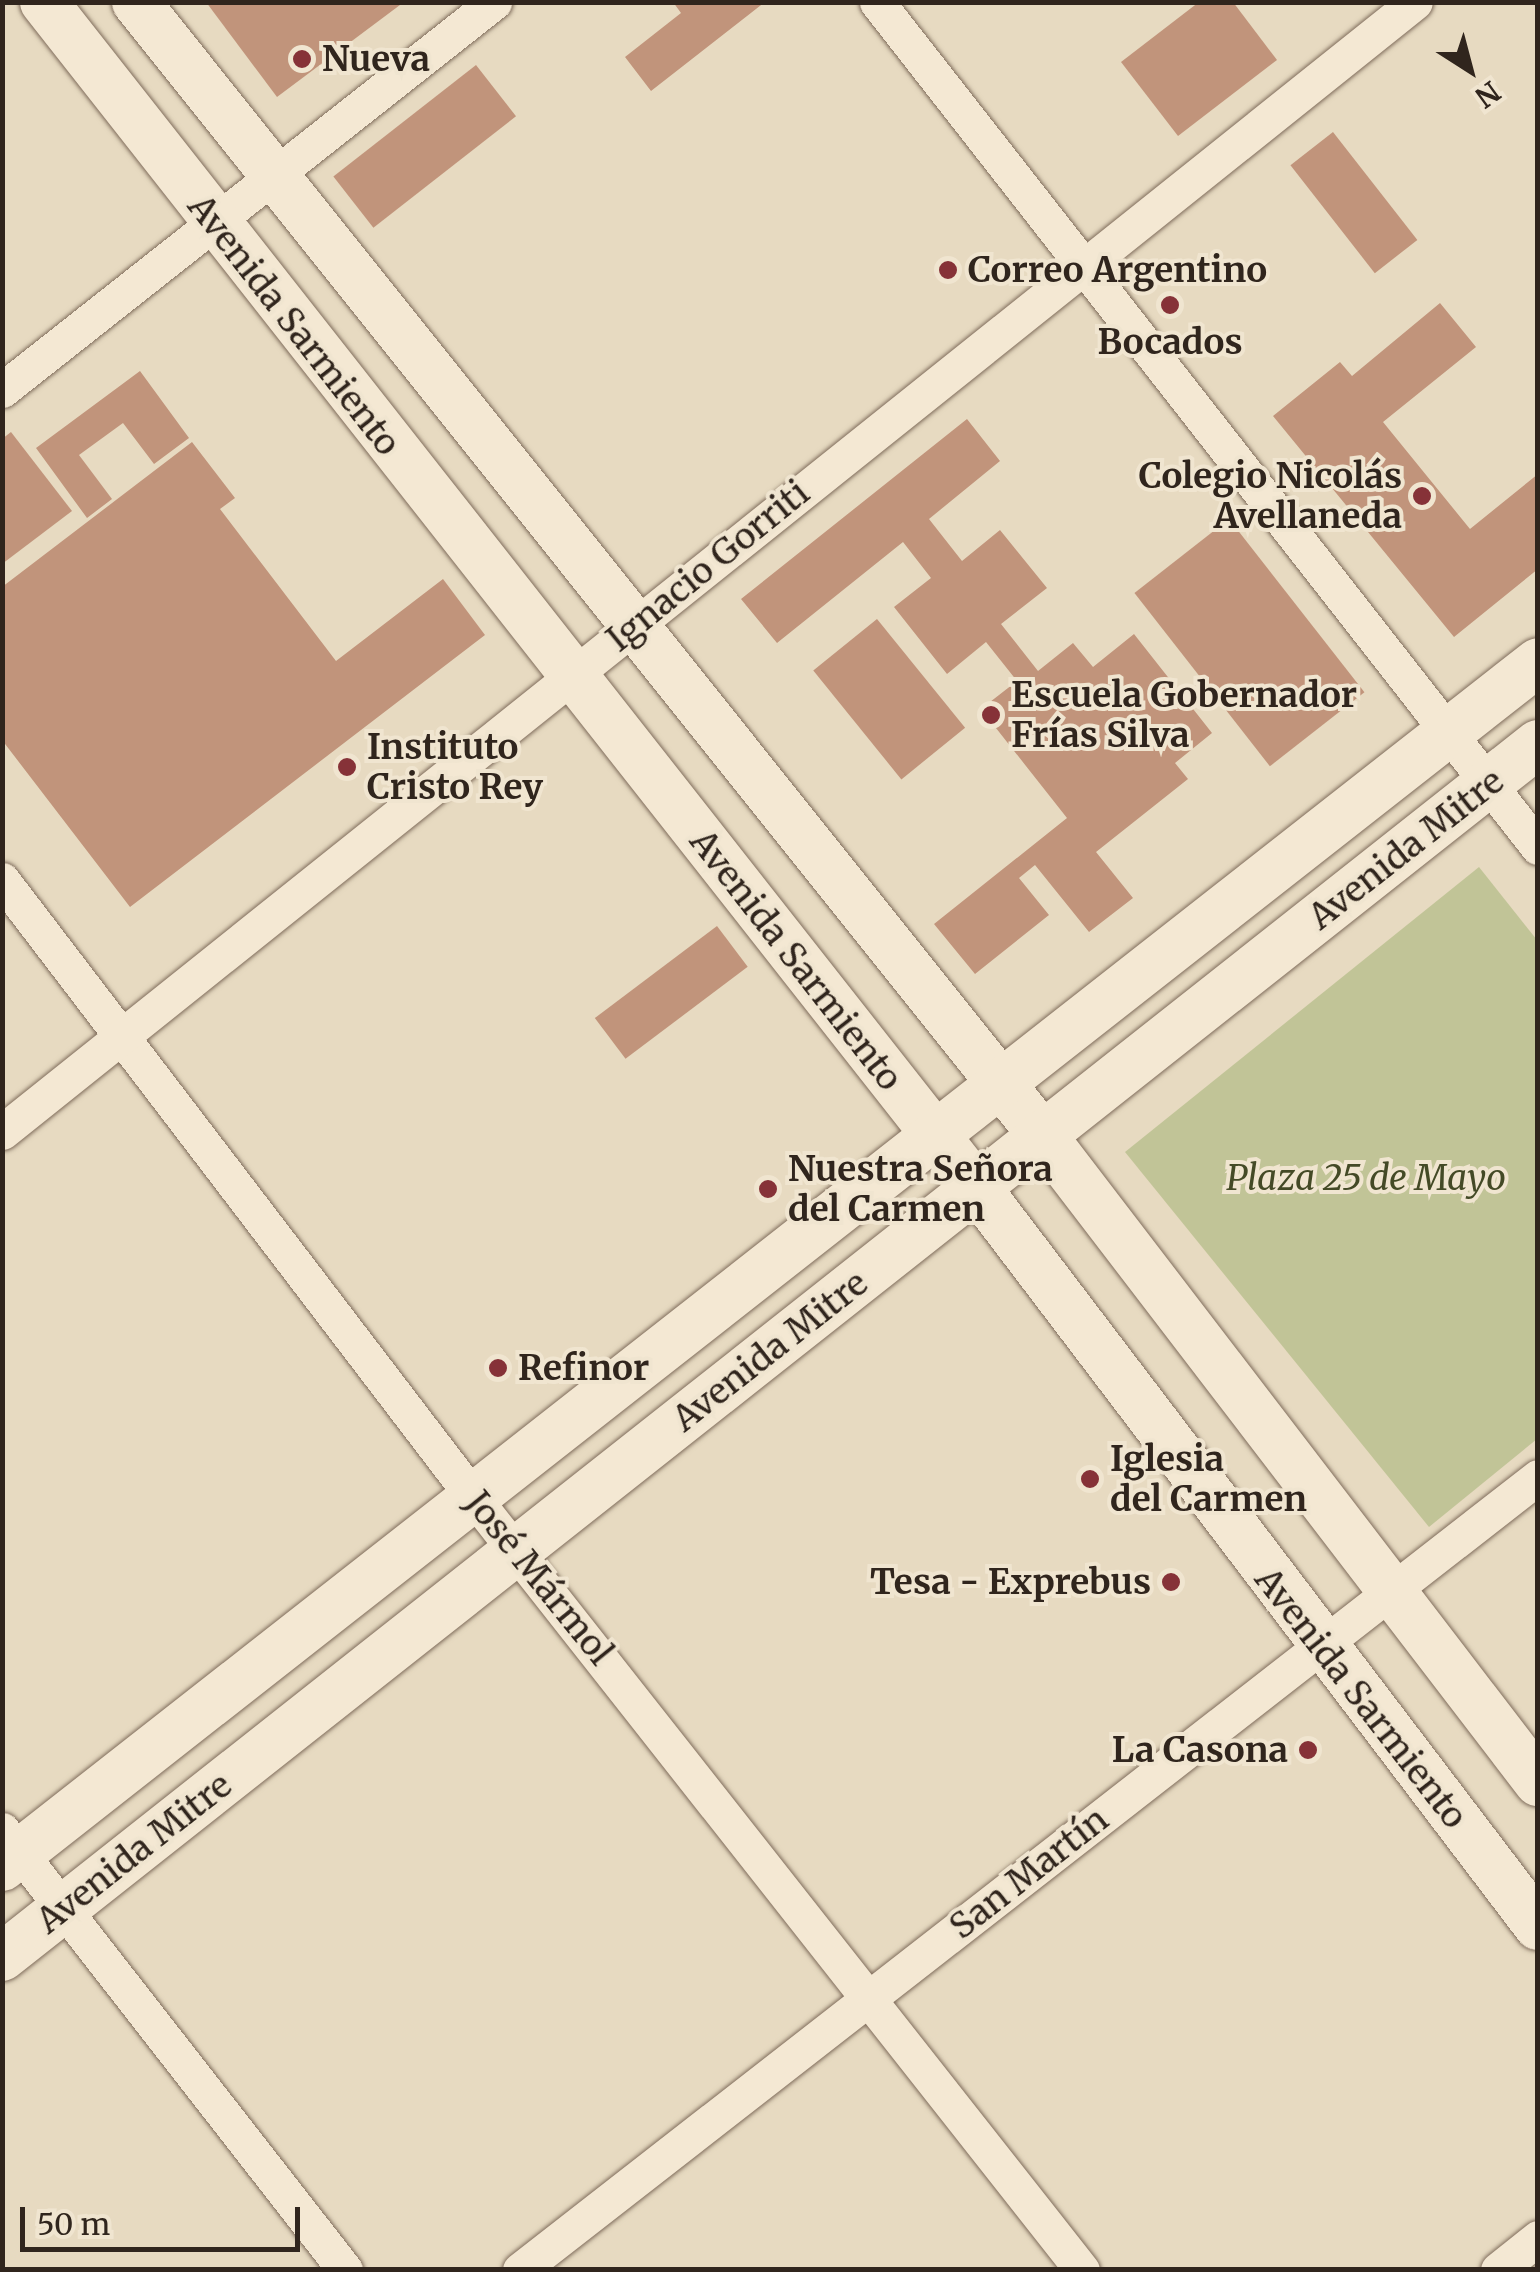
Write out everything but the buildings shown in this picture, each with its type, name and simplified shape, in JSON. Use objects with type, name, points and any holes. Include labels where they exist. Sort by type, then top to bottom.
[{"type":"main road","name":"Avenida Sarmiento","points":[[44,2],[214,226],[977,1188],[1320,1647],[1538,1926]]},
{"type":"main road","name":"Avenida Sarmiento","points":[[136,2],[271,180],[1042,1136],[1538,1782]]},
{"type":"main road","name":"Avenida Mitre","points":[[8,1850],[473,1497],[1538,662]]},
{"type":"main road","name":"Avenida Mitre","points":[[2,1957],[1538,744]]},
{"type":"street","points":[[2,390],[494,2]]},
{"type":"street","points":[[878,2],[1538,846]]},
{"type":"street","name":"Ignacio Gorriti","points":[[2,1132],[121,1042],[570,675],[1415,2]]},
{"type":"street","name":"José Mármol","points":[[2,880],[15,918],[121,1042],[473,1497],[873,1995],[1082,2270]]},
{"type":"street","name":"San Martín","points":[[520,2270],[1538,1478]]},
{"type":"street","points":[[8,1850],[64,1908],[345,2270]]},
{"type":"street","points":[[1498,2270],[1538,2238]]},
{"type":"green space","name":"Plaza 25 de Mayo","points":[[1479,867],[1537,940],[1537,1439],[1429,1527],[1125,1152]]},
{"type":"place","name":"Nueva","points":[[302,59]]},
{"type":"place","name":"Correo Argentino","points":[[948,270]]},
{"type":"place","name":"Bocados","points":[[1170,305]]},
{"type":"place","name":"Colegio Nicolás Avellaneda","points":[[1422,496]]},
{"type":"place","name":"Escuela Gobernador Frías Silva","points":[[991,715]]},
{"type":"place","name":"Instituto Cristo Rey","points":[[347,767]]},
{"type":"place","name":"Nuestra Señora del Carmen","points":[[768,1189]]},
{"type":"place","name":"Refinor","points":[[498,1368]]},
{"type":"place","name":"Iglesia del Carmen","points":[[1090,1479]]},
{"type":"place","name":"Tesa - Exprebus","points":[[1171,1582]]},
{"type":"place","name":"La Casona","points":[[1308,1750]]}]
